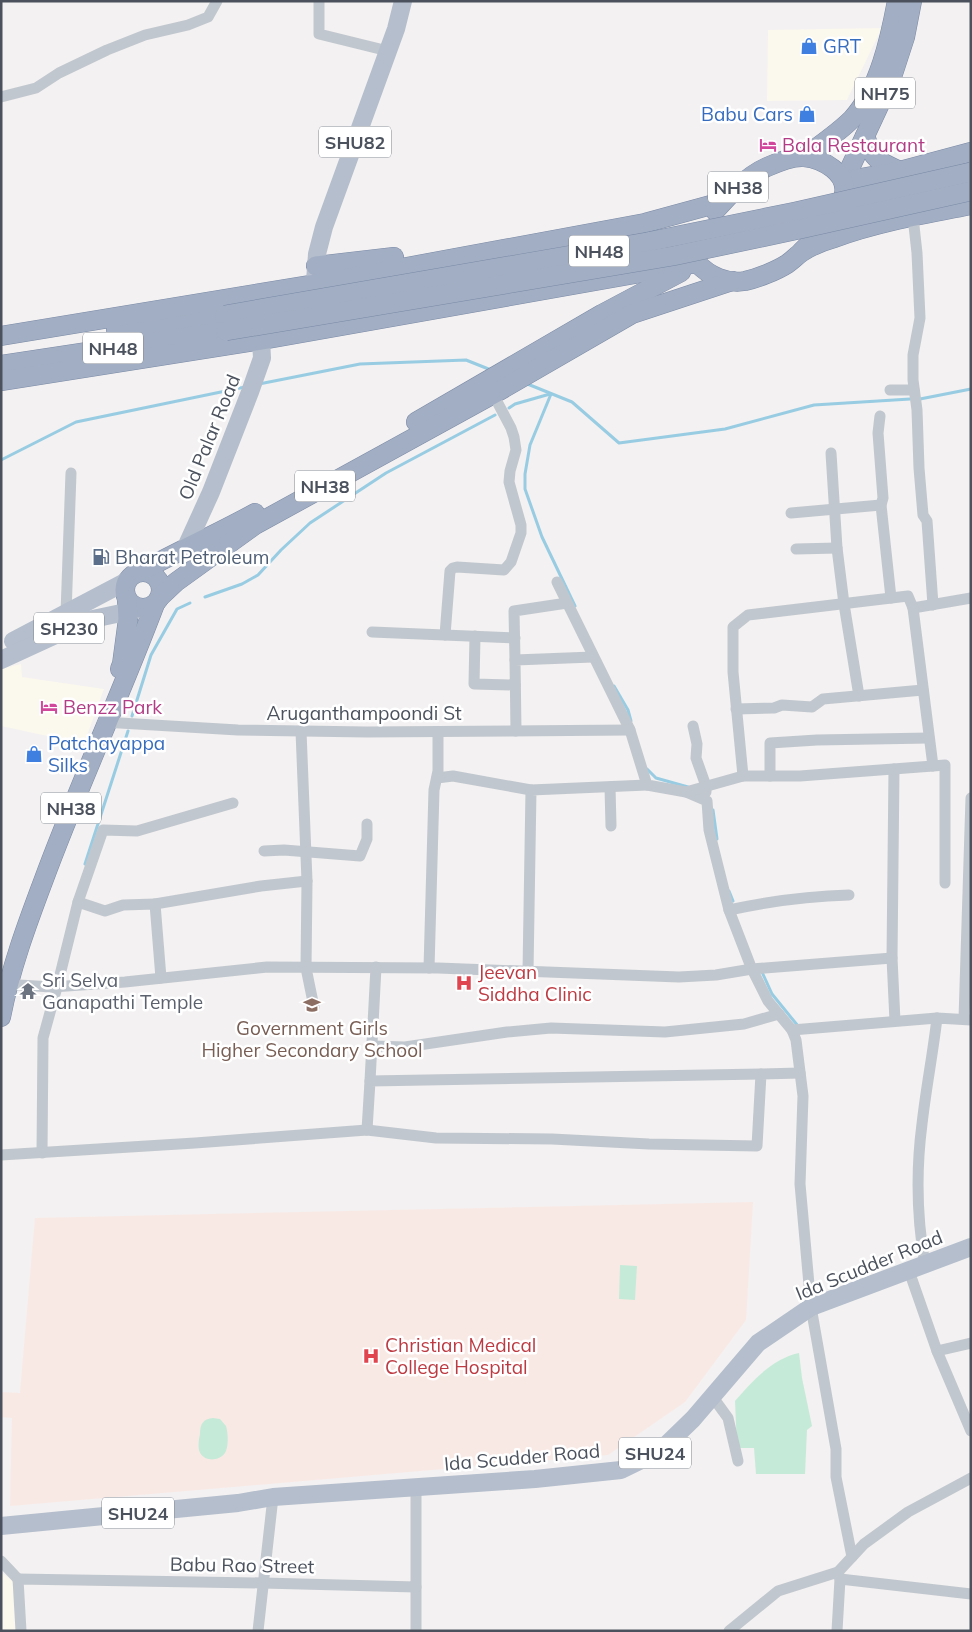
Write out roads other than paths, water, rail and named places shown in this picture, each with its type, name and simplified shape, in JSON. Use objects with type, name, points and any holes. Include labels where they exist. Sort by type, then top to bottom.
[{"type":"highway","name":"NH75","points":[[804,157],[852,118],[868,97],[889,41],[897,1]]},
{"type":"highway","name":"NH75","points":[[844,180],[891,80],[905,37],[912,1]]},
{"type":"highway","points":[[865,136],[870,151],[875,158],[900,171]]},
{"type":"highway","points":[[804,157],[825,163],[836,170],[844,180],[900,171],[971,152]]},
{"type":"highway","name":"NH38","points":[[804,157],[785,160],[766,168],[748,179],[722,202],[704,226],[698,244],[697,263],[706,272],[715,277],[732,281],[744,281],[787,264],[822,230],[839,208],[844,194],[844,180]]},
{"type":"highway","name":"NH48","points":[[1,365],[646,242],[794,212],[971,172]]},
{"type":"highway","name":"NH48","points":[[1,348],[83,334],[225,322],[673,256],[971,191]]},
{"type":"highway","points":[[1,336],[316,275],[645,223],[722,202]]},
{"type":"highway","points":[[801,252],[851,232],[971,205]]},
{"type":"highway","points":[[1,380],[262,349],[380,318],[697,263]]},
{"type":"highway","name":"NH38","points":[[142,604],[255,525],[493,388],[556,349],[602,314],[697,263]]},
{"type":"highway","name":"NH38","points":[[556,349],[632,314],[732,281]]},
{"type":"highway","name":"NH38","points":[[142,604],[124,590],[134,576],[186,547],[253,514],[361,454],[493,388]]},
{"type":"highway","name":"NH38","points":[[103,722],[122,664],[128,619],[142,604],[162,591],[159,581],[151,573],[134,576]]},
{"type":"highway","name":"NH38","points":[[1,1017],[4,980],[39,860],[140,645],[142,604]]},
{"type":"main road","name":"SHU82","points":[[316,275],[317,254],[324,227],[396,29],[402,1]]},
{"type":"main road","name":"Old Palar Road","points":[[186,547],[211,492],[250,392],[262,349]]},
{"type":"main road","name":"SH230","points":[[1,646],[66,614],[134,576]]},
{"type":"main road","name":"SH230","points":[[1,660],[88,620],[142,604]]},
{"type":"main road","name":"Ida Scudder Road","points":[[274,1497],[535,1479],[621,1470],[660,1451],[693,1419],[758,1343],[811,1307],[971,1247]]},
{"type":"main road","name":"SHU24","points":[[1,1516],[208,1496],[274,1497]]},
{"type":"main road","name":"SHU24","points":[[1,1526],[238,1503],[274,1497]]},
{"type":"street","points":[[1,97],[36,88],[59,74],[114,47],[208,18],[217,1]]},
{"type":"street","points":[[319,1],[320,34],[388,51]]},
{"type":"street","points":[[913,217],[917,253],[920,318],[913,355],[913,380],[917,410],[918,468],[923,515],[927,521],[934,604]]},
{"type":"street","points":[[446,635],[449,574],[453,568],[504,570],[511,562],[521,533],[521,525],[509,482],[516,445],[511,428],[493,388]]},
{"type":"street","points":[[890,390],[914,390]]},
{"type":"street","points":[[880,416],[878,433],[882,505],[891,598]]},
{"type":"street","points":[[831,453],[836,548],[859,696]]},
{"type":"street","points":[[66,614],[71,472]]},
{"type":"street","points":[[791,513],[882,505]]},
{"type":"street","points":[[796,549],[836,548]]},
{"type":"street","points":[[557,582],[630,730],[647,785]]},
{"type":"street","points":[[743,776],[733,672],[733,627],[748,615],[908,596],[913,608],[933,766]]},
{"type":"street","points":[[913,608],[971,598]]},
{"type":"street","points":[[516,731],[514,611],[567,603]]},
{"type":"street","points":[[372,632],[515,638]]},
{"type":"street","points":[[475,636],[474,684],[515,685]]},
{"type":"street","points":[[515,660],[593,657]]},
{"type":"street","points":[[736,709],[774,708],[782,705],[812,707],[823,699],[923,690]]},
{"type":"street","name":"Aruganthampoondi St","points":[[103,722],[238,730],[301,731],[630,730]]},
{"type":"street","points":[[693,726],[697,744],[696,758],[706,786],[709,830],[729,910],[752,969],[768,1001],[792,1030],[796,1040],[803,1096],[800,1184],[811,1307],[836,1449],[836,1478],[852,1557]]},
{"type":"street","points":[[301,731],[307,881],[306,968],[314,1007]]},
{"type":"street","points":[[429,968],[434,790],[438,771],[438,732]]},
{"type":"street","points":[[770,776],[770,743],[817,740],[929,738]]},
{"type":"street","points":[[686,792],[743,776],[800,776],[944,765],[945,883]]},
{"type":"street","points":[[894,769],[892,958],[895,1021]]},
{"type":"street","points":[[437,778],[453,776],[531,790],[647,785],[686,792],[706,801]]},
{"type":"street","points":[[610,787],[611,826]]},
{"type":"street","points":[[528,971],[531,790]]},
{"type":"street","points":[[792,1030],[936,1018],[968,1020],[971,798]]},
{"type":"street","points":[[42,1152],[43,1038],[78,902],[103,830],[137,831],[233,803]]},
{"type":"street","points":[[264,851],[284,850],[360,856],[367,839],[367,824]]},
{"type":"street","points":[[78,902],[105,911],[123,905],[155,904],[260,886],[307,881]]},
{"type":"street","points":[[729,910],[774,900],[849,895]]},
{"type":"street","points":[[155,904],[161,978]]},
{"type":"street","points":[[4,980],[57,987],[267,967],[429,968],[679,977],[892,958]]},
{"type":"street","points":[[368,1130],[376,967]]},
{"type":"street","points":[[372,1046],[405,1047],[507,1032],[551,1028],[685,1031],[744,1024],[779,1014]]},
{"type":"street","points":[[936,1018],[934,1048],[922,1125],[918,1180],[921,1245],[917,1268],[937,1351],[971,1431]]},
{"type":"street","points":[[370,1081],[800,1073]]},
{"type":"street","points":[[1,1155],[368,1130],[436,1138],[552,1139],[757,1146],[761,1074]]},
{"type":"street","points":[[937,1351],[971,1343]]},
{"type":"street","points":[[712,1396],[728,1418],[738,1461]]},
{"type":"street","points":[[837,1631],[839,1575],[852,1557],[864,1544],[908,1512],[971,1478]]},
{"type":"street","points":[[416,1486],[416,1631]]},
{"type":"street","points":[[258,1631],[274,1497]]},
{"type":"street","points":[[1,1561],[18,1579],[21,1631]]},
{"type":"street","points":[[729,1631],[778,1591],[839,1575],[971,1594]]},
{"type":"street","name":"Babu Rao Street","points":[[18,1579],[416,1587]]},
{"type":"waterway","points":[[259,384],[360,364],[466,360],[491,370]]},
{"type":"waterway","points":[[525,383],[572,402],[619,443],[725,429],[814,405],[910,399]]},
{"type":"waterway","points":[[1,460],[76,422],[245,387]]},
{"type":"waterway","points":[[920,399],[971,389]]},
{"type":"waterway","points":[[509,408],[515,404],[550,394]]},
{"type":"waterway","points":[[551,394],[530,445],[525,474],[525,489],[542,537],[575,606]]},
{"type":"waterway","points":[[205,597],[242,584],[258,575],[310,523],[386,473],[495,415]]},
{"type":"waterway","points":[[132,716],[151,655],[177,609],[190,603]]},
{"type":"waterway","points":[[614,686],[628,710],[631,721]]},
{"type":"waterway","points":[[85,864],[128,731]]},
{"type":"waterway","points":[[647,769],[656,778],[688,787]]},
{"type":"waterway","points":[[713,810],[717,839]]},
{"type":"waterway","points":[[729,891],[733,901]]},
{"type":"waterway","points":[[762,972],[772,994],[798,1026]]},
{"type":"place","name":"GRT","points":[[809,46]]},
{"type":"place","name":"Babu Cars","points":[[807,114]]},
{"type":"place","name":"Bala Restaurant","points":[[768,145]]},
{"type":"place","name":"Bharat Petroleum","points":[[101,557]]},
{"type":"place","name":"Benzz Park","points":[[49,707]]},
{"type":"place","name":"Patchayappa Silks","points":[[34,754]]},
{"type":"place","name":"Jeevan Siddha Clinic","points":[[464,983]]},
{"type":"place","name":"Sri Selva Ganapathi Temple","points":[[28,991]]},
{"type":"place","name":"Government Girls Higher Secondary School","points":[[312,1005]]},
{"type":"place","name":"Christian Medical College Hospital","points":[[371,1356]]}]
